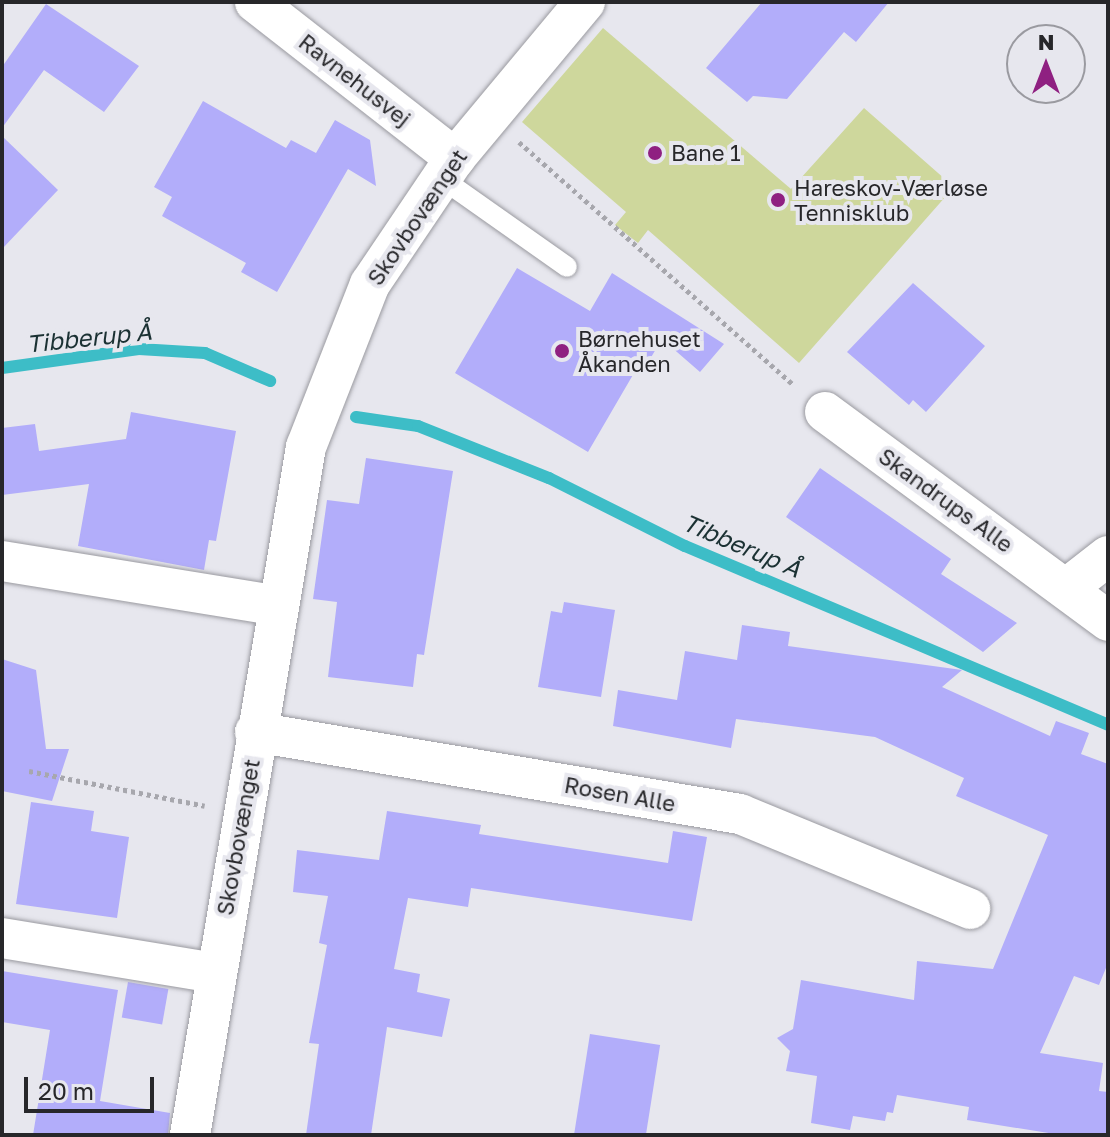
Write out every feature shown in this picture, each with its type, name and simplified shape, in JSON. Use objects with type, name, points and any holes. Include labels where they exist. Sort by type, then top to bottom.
[{"type":"street","name":"Ravnehusvej","points":[[255,2],[448,168]]},
{"type":"street","name":"Skovbovænget","points":[[190,1135],[275,605],[311,432],[370,284],[448,168],[585,2]]},
{"type":"street","name":"Skandrups Alle","points":[[825,412],[1108,621]]},
{"type":"street","points":[[1067,588],[1108,556]]},
{"type":"street","points":[[2,561],[275,605]]},
{"type":"street","name":"Rosen Alle","points":[[255,732],[740,814],[970,909]]},
{"type":"street","points":[[2,938],[215,973]]},
{"type":"lane","points":[[448,168],[567,267]]},
{"type":"path","points":[[489,115],[825,412]]},
{"type":"path","points":[[29,771],[242,813]]},
{"type":"green space","name":"Hareskov-Værløse Tennisklub","points":[[603,28],[791,189],[864,108],[954,187],[799,363],[648,230],[638,243],[615,225],[626,212],[522,122]]},
{"type":"building","points":[[762,2],[889,2],[856,42],[844,32],[787,99],[753,96],[747,102],[706,68]]},
{"type":"building","points":[[46,4],[139,66],[104,112],[44,70],[2,128],[2,67]]},
{"type":"building","points":[[203,101],[286,148],[291,140],[316,153],[335,120],[370,140],[376,186],[348,169],[277,292],[241,272],[246,263],[162,216],[172,197],[154,187]]},
{"type":"building","points":[[2,136],[58,190],[2,249]]},
{"type":"building","name":"Børnehuset Åkanden","points":[[517,268],[590,311],[612,273],[724,344],[700,372],[662,339],[647,364],[641,361],[588,452],[455,373]]},
{"type":"building","points":[[913,283],[985,346],[926,412],[913,400],[909,405],[847,352]]},
{"type":"building","points":[[131,412],[236,431],[216,541],[209,540],[204,570],[78,546],[89,484],[2,495],[2,428],[35,424],[39,451],[126,439]]},
{"type":"building","points":[[366,458],[453,471],[424,655],[417,654],[413,687],[328,677],[337,602],[313,599],[327,500],[359,504]]},
{"type":"building","points":[[820,468],[951,559],[941,574],[1017,623],[983,652],[786,517]]},
{"type":"building","points":[[564,602],[615,610],[601,697],[538,687],[551,611],[562,613]]},
{"type":"building","points":[[742,625],[790,632],[788,646],[962,670],[942,687],[1050,736],[1056,721],[1089,733],[1081,754],[1108,764],[1108,963],[1099,985],[1074,976],[1040,1053],[1103,1063],[1099,1091],[1108,1092],[1108,1135],[1061,1135],[967,1120],[969,1107],[897,1095],[893,1113],[887,1112],[885,1121],[853,1116],[850,1130],[811,1123],[817,1076],[786,1071],[790,1051],[777,1038],[793,1029],[801,980],[914,1000],[917,961],[993,969],[1048,835],[956,796],[964,778],[875,737],[736,719],[731,748],[613,726],[618,690],[677,700],[685,651],[737,660]]},
{"type":"building","points":[[2,659],[36,670],[46,749],[69,749],[52,801],[2,791]]},
{"type":"building","points":[[31,802],[94,811],[91,831],[129,837],[117,918],[16,904]]},
{"type":"building","points":[[387,811],[481,825],[479,834],[668,863],[673,831],[707,837],[692,921],[471,888],[468,907],[408,898],[394,969],[420,974],[417,992],[450,999],[442,1037],[387,1027],[371,1135],[306,1135],[319,1044],[309,1043],[327,945],[319,943],[328,896],[293,892],[297,850],[379,860]]},
{"type":"building","points":[[2,971],[118,990],[100,1101],[170,1113],[168,1135],[33,1135],[50,1030],[2,1022]]},
{"type":"building","points":[[128,982],[168,989],[162,1025],[122,1017]]},
{"type":"building","points":[[590,1034],[660,1045],[646,1135],[574,1135]]},
{"type":"waterway","name":"Tibberup Å","points":[[2,368],[139,349],[205,353],[270,381]]},
{"type":"waterway","name":"Tibberup Å","points":[[356,417],[418,426],[549,478],[685,546],[1108,725]]},
{"type":"place","name":"Bane 1","points":[[655,153]]},
{"type":"place","name":"Hareskov-Værløse Tennisklub","points":[[778,200]]},
{"type":"place","name":"Børnehuset Åkanden","points":[[562,351]]}]
